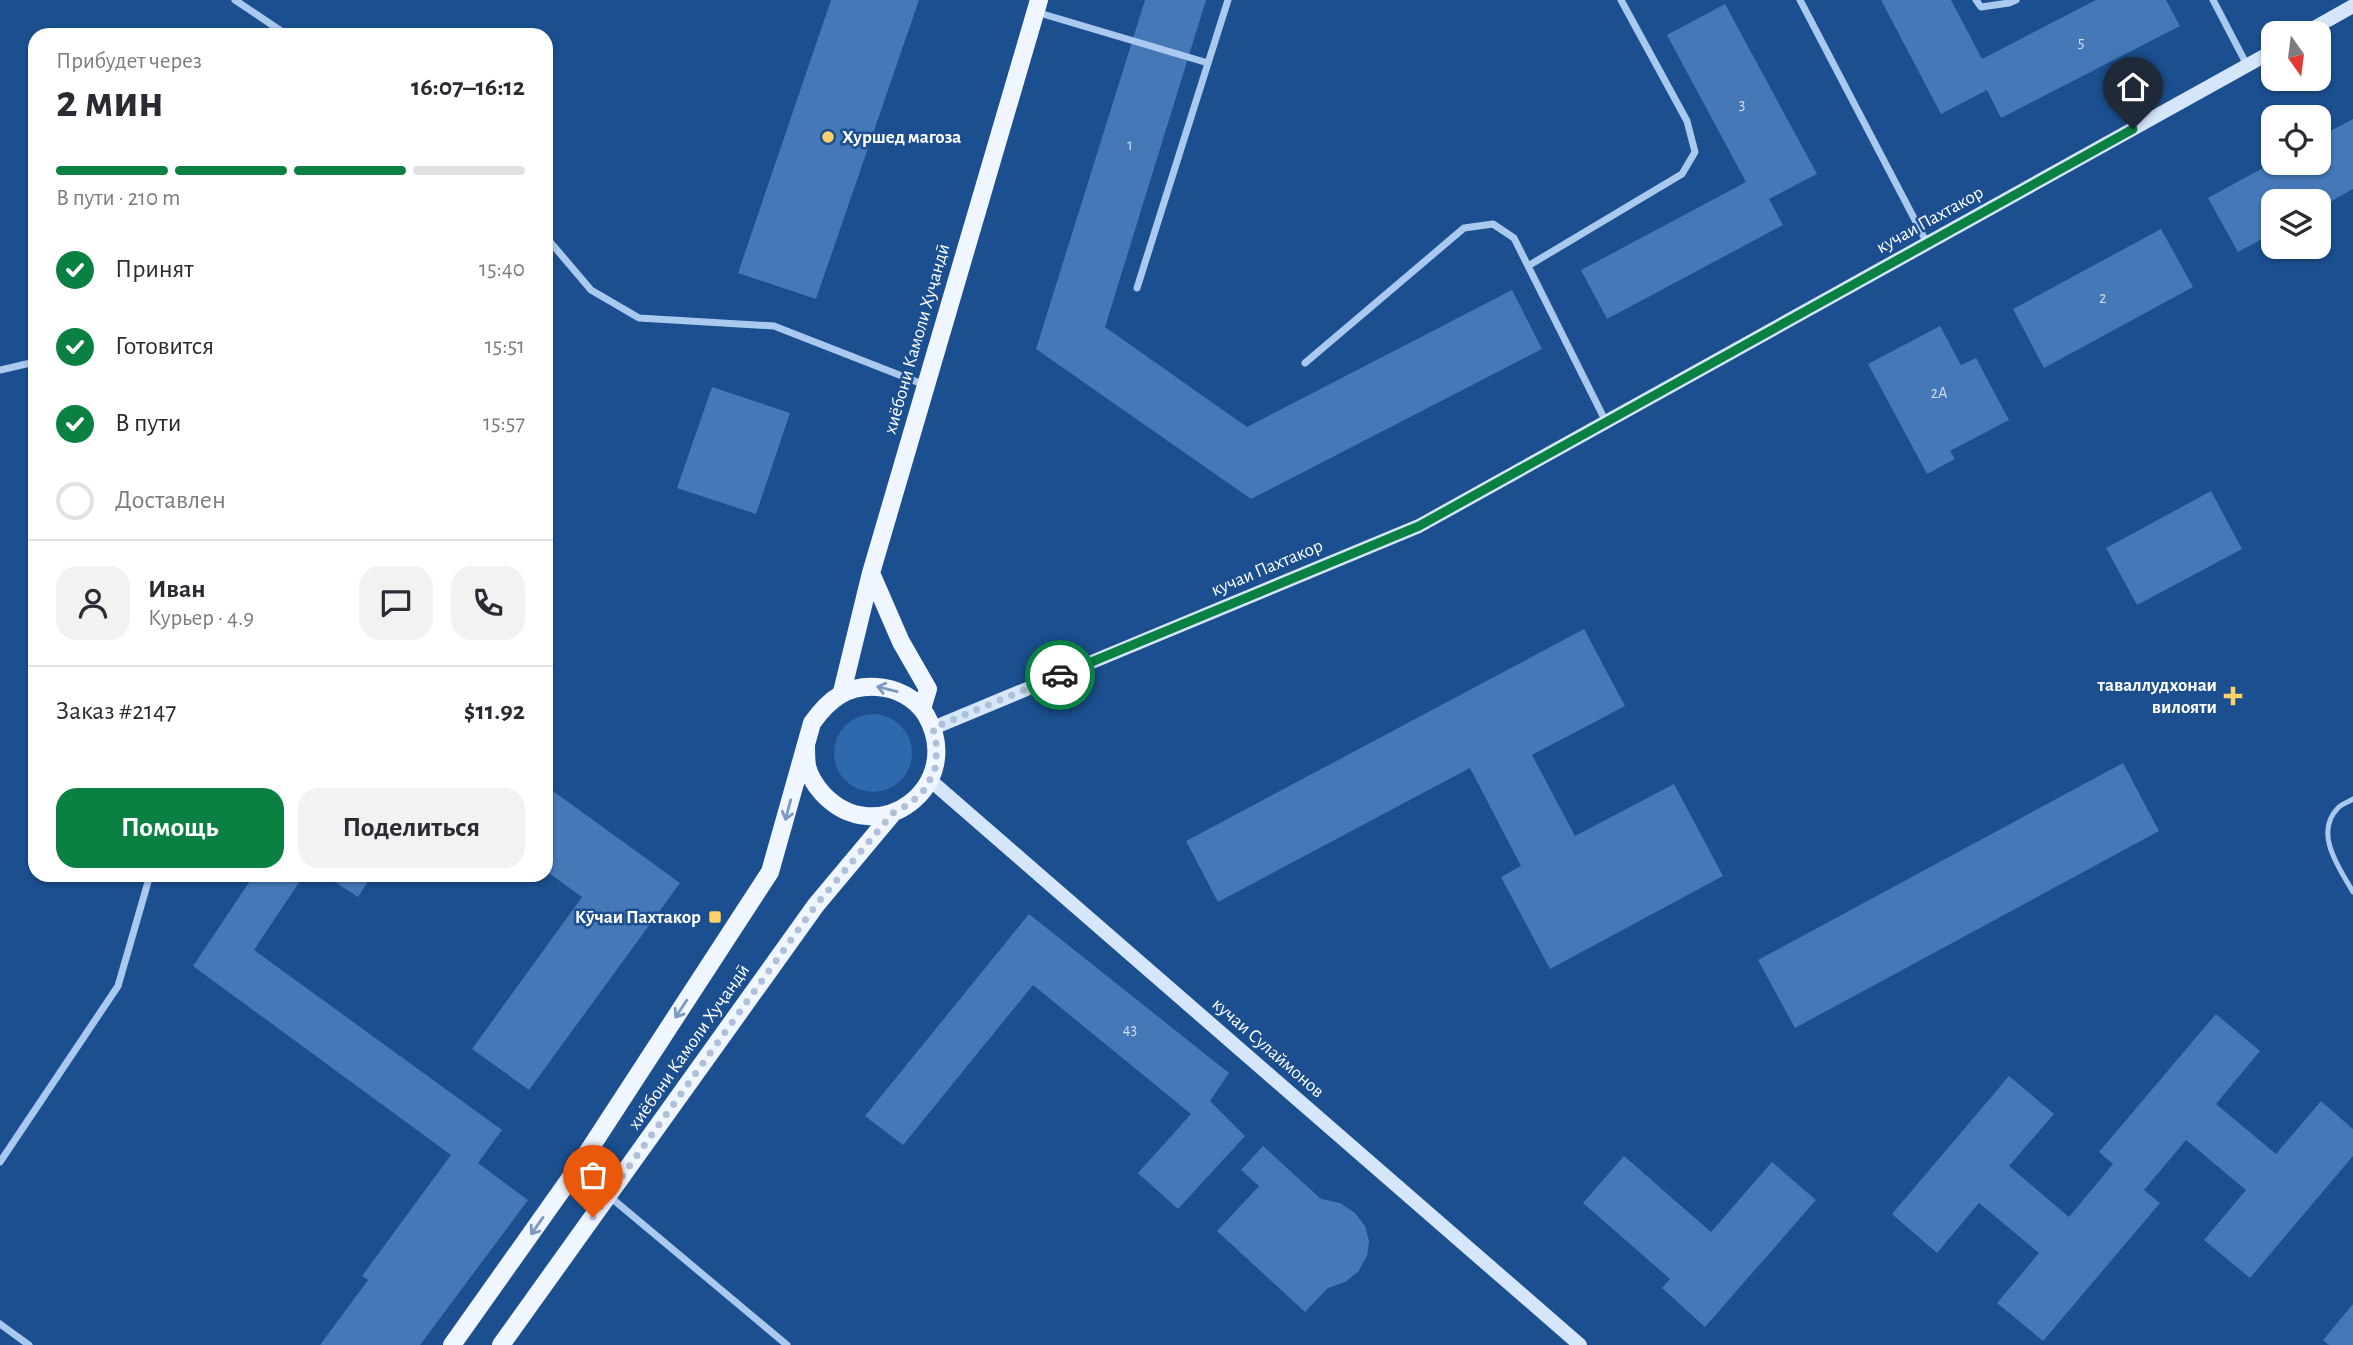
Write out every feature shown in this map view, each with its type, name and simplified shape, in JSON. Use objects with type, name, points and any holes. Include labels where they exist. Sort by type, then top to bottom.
[{"type":"main road","name":"хиёбони Камоли Хуҷандӣ","points":[[842,692],[871,573],[1038,6]]},
{"type":"main road","points":[[2326,21],[2353,6]]},
{"type":"main road","name":"кучаи Пахтакор","points":[[933,728],[1419,526],[2261,57]]},
{"type":"main road","points":[[871,573],[901,642],[928,689],[922,709]]},
{"type":"main road","points":[[452,1345],[576,1170],[771,872],[806,744],[812,723],[824,705],[842,692],[864,686],[886,687],[907,695],[922,709],[933,728],[937,748],[935,769],[926,788],[911,803],[893,813],[872,817],[852,814],[832,803],[816,787],[807,766],[806,744]]},
{"type":"main road","name":"кучаи Сулаймонов","points":[[930,780],[1580,1345]]},
{"type":"main road","name":"хиёбони Камоли Хуҷандӣ","points":[[500,1345],[816,905],[893,813]]},
{"type":"street","points":[[235,0],[277,28]]},
{"type":"street","points":[[1137,288],[1228,0]]},
{"type":"street","points":[[1528,266],[1682,174],[1695,152],[1687,121],[1621,0]]},
{"type":"street","points":[[1800,0],[1927,243]]},
{"type":"street","points":[[1976,0],[1981,7],[2016,0]]},
{"type":"street","points":[[2213,0],[2247,65]]},
{"type":"street","points":[[1038,6],[1208,63]]},
{"type":"street","points":[[1305,363],[1464,228],[1493,224],[1514,238],[1606,422]]},
{"type":"street","points":[[553,245],[592,290],[639,318],[774,326],[925,385]]},
{"type":"street","points":[[0,370],[28,364]]},
{"type":"street","points":[[0,1162],[118,986],[148,882]]},
{"type":"street","points":[[609,1195],[787,1345]]},
{"type":"street","points":[[0,1324],[29,1345]]},
{"type":"lane","points":[[2353,799],[2337,808],[2328,828],[2331,852],[2353,892]]},
{"type":"shaded area","points":[[873,714],[888,717],[900,726],[909,738],[912,753],[909,768],[900,780],[888,789],[873,792],[858,789],[846,780],[837,768],[834,753],[837,738],[846,726],[858,717]]},
{"type":"building","name":"Хуршед магоза","points":[[831,0],[919,0],[816,299],[738,273]]},
{"type":"building","points":[[1145,0],[1206,0],[1105,327],[1247,427],[1512,290],[1542,349],[1251,499],[1036,349]]},
{"type":"building","points":[[1881,0],[1951,0],[1982,59],[2096,0],[2166,0],[2180,26],[2001,118],[1987,90],[1941,114]]},
{"type":"building","points":[[1725,4],[1817,174],[1769,199],[1783,225],[1607,319],[1581,270],[1746,182],[1667,35]]},
{"type":"building","points":[[2353,119],[2353,189],[2331,201],[2331,189],[2261,189],[2261,240],[2238,252],[2208,198],[2261,169],[2261,175],[2331,175],[2331,131]]},
{"type":"building","points":[[2161,229],[2193,287],[2044,368],[2013,309]]},
{"type":"building","points":[[1940,326],[1961,365],[1976,358],[2009,420],[1950,451],[1955,459],[1927,474],[1868,364]]},
{"type":"building","points":[[712,387],[790,413],[756,514],[677,488]]},
{"type":"building","points":[[2211,491],[2242,549],[2137,605],[2106,548]]},
{"type":"building","points":[[1584,629],[1625,706],[1532,755],[1575,836],[1674,784],[1723,876],[1550,969],[1501,877],[1521,866],[1470,768],[1218,902],[1186,841]]},
{"type":"building","points":[[2123,763],[2159,831],[1795,1028],[1758,960]]},
{"type":"building","points":[[553,791],[680,883],[529,1090],[472,1049],[582,897],[553,876]]},
{"type":"building","points":[[249,882],[299,882],[254,950],[502,1130],[478,1163],[528,1200],[420,1345],[320,1345],[368,1280],[362,1276],[451,1155],[193,966]]},
{"type":"building","points":[[335,882],[368,882],[358,897]]},
{"type":"building","points":[[1029,914],[1229,1073],[1210,1101],[1245,1136],[1178,1209],[1138,1173],[1191,1114],[1033,985],[903,1145],[865,1116]]},
{"type":"building","points":[[2216,1014],[2260,1051],[2216,1104],[2276,1154],[2321,1101],[2353,1129],[2353,1156],[2250,1278],[2204,1240],[2246,1190],[2186,1140],[2144,1190],[2160,1203],[2043,1341],[1997,1303],[2039,1253],[1979,1203],[1937,1253],[1892,1214],[2009,1076],[2054,1114],[2009,1166],[2069,1217],[2113,1164],[2099,1152]]},
{"type":"building","points":[[1263,1146],[1321,1199],[1340,1203],[1355,1213],[1365,1226],[1369,1241],[1367,1256],[1358,1272],[1345,1282],[1328,1288],[1305,1312],[1217,1231],[1259,1186],[1241,1170]]},
{"type":"building","points":[[1624,1156],[1711,1232],[1772,1162],[1816,1200],[1705,1327],[1662,1288],[1670,1279],[1583,1203]]},
{"type":"building","points":[[2353,1304],[2353,1345],[2329,1345],[2323,1340]]},
{"type":"way so far","points":[[593,1217],[816,905],[893,813],[911,803],[926,788],[935,769],[937,748],[933,728],[1060,675]]},
{"type":"place","name":"Хуршед магоза","points":[[828,137]]},
{"type":"place","name":"таваллудхонаи вилояти","points":[[2233,696]]},
{"type":"place","name":"Кӯчаи Пахтакор","points":[[715,917]]},
{"type":"route","points":[[1060,675],[1419,526],[2133,129]]}]
